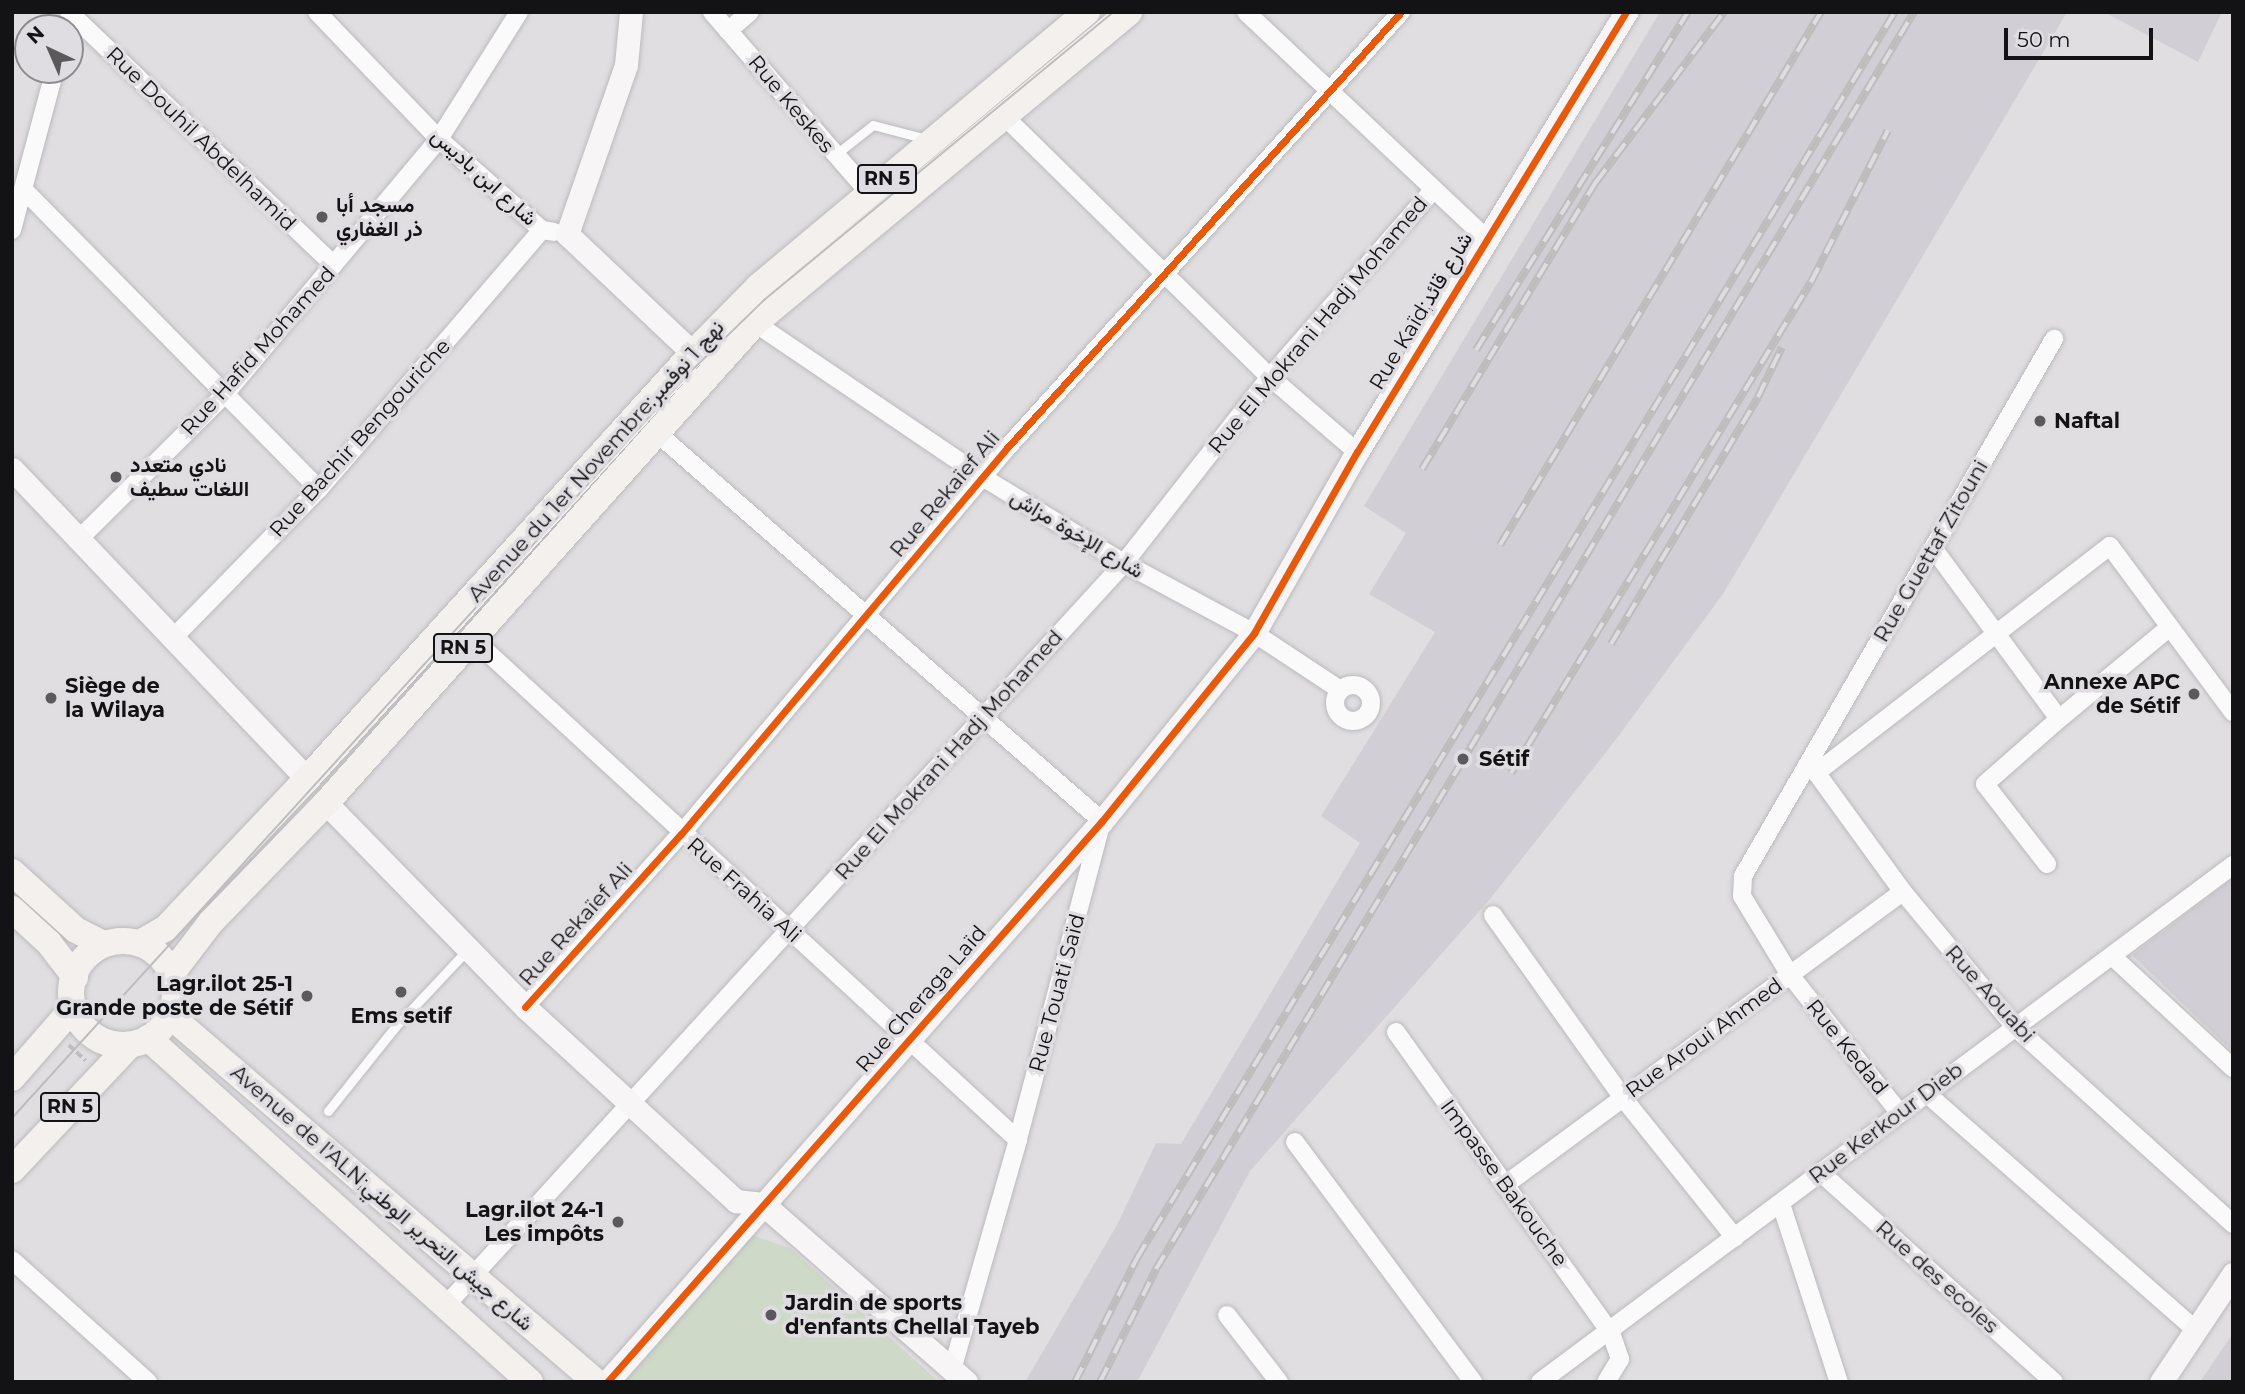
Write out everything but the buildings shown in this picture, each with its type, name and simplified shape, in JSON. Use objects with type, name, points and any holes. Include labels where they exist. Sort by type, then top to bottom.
[{"type":"main road","name":"Avenue du 1er Novembre;نهج 1 نوفمبر","points":[[140,943],[166,928],[307,779],[693,352],[728,317],[932,140],[1087,12]]},
{"type":"main road","name":"RN 5","points":[[755,323],[1129,12]]},
{"type":"main road","name":"Avenue du 1er Novembre;نهج 1 نوفمبر","points":[[172,973],[211,922],[326,803],[755,323]]},
{"type":"main road","points":[[12,872],[76,930],[104,944],[140,943],[159,955],[172,973],[172,1010],[163,1026],[139,1041],[94,1038],[73,1008],[75,977],[85,957],[104,944]]},
{"type":"main road","points":[[12,909],[49,943],[75,977]]},
{"type":"main road","name":"RN 5","points":[[12,1078],[55,1032],[73,1008]]},
{"type":"main road","name":"Avenue de l'ALN;شارع جيش التحرير الوطني","points":[[172,1010],[181,1025],[470,1277],[596,1382]]},
{"type":"main road","name":"RN 5","points":[[12,1170],[100,1074],[139,1041]]},
{"type":"main road","name":"Avenue de l'ALN;شارع جيش التحرير الوطني","points":[[139,1041],[447,1304],[530,1382]]},
{"type":"street","name":"Rue Douhil Abdelhamid","points":[[69,12],[334,265]]},
{"type":"street","name":"شارع ابن باديس","points":[[317,12],[439,139],[542,230],[567,234]]},
{"type":"street","name":"Rue Hafid Mohamed","points":[[78,540],[225,394],[334,265],[439,139],[519,12]]},
{"type":"street","points":[[631,12],[626,65],[567,234],[693,352]]},
{"type":"street","name":"Rue Keskes","points":[[712,12],[870,194]]},
{"type":"street","points":[[728,31],[750,12]]},
{"type":"street","points":[[1247,12],[1486,239]]},
{"type":"street","name":"Rue Rekaïef Ali","points":[[525,1007],[681,834],[984,478],[1401,12]]},
{"type":"street","name":"Rue Kaïd;شارع قائد","points":[[1254,633],[1357,452],[1626,12]]},
{"type":"street","points":[[12,230],[26,192],[52,84]]},
{"type":"street","points":[[1003,116],[1166,272],[1270,377],[1357,452]]},
{"type":"street","name":"Rue El Mokrani Hadj Mohamed","points":[[447,1304],[634,1103],[1124,563],[1270,377],[1433,190]]},
{"type":"street","points":[[26,192],[320,489]]},
{"type":"street","name":"Rue Bachir Bengouriche","points":[[172,639],[320,489],[542,230]]},
{"type":"street","name":"شارع الإخوة مزاش","points":[[728,317],[755,323],[984,478],[1124,563],[1254,633],[1340,690]]},
{"type":"street","name":"Rue Guettaf Zitouni","points":[[1813,769],[1933,548],[2054,339]]},
{"type":"street","points":[[657,433],[863,617],[1102,821]]},
{"type":"street","points":[[12,469],[307,779]]},
{"type":"street","points":[[1813,769],[2110,546],[2233,712]]},
{"type":"street","points":[[1933,548],[1998,631],[2059,719]]},
{"type":"street","points":[[2047,864],[1985,784],[2170,627]]},
{"type":"street","name":"Rue Cheraga Laïd","points":[[607,1382],[1102,821],[1254,633]]},
{"type":"street","name":"Rue Frahia Ali","points":[[472,638],[681,834],[910,1039],[1018,1140]]},
{"type":"street","name":"Rue Aouabi","points":[[1813,769],[1903,892],[2015,1027],[2233,1224]]},
{"type":"street","name":"Rue Kedad","points":[[1813,769],[1743,876],[1742,896],[1790,975],[1899,1112]]},
{"type":"street","points":[[326,803],[525,1007],[634,1103],[736,1201],[763,1204],[959,1376]]},
{"type":"street","name":"Rue Touati Saïd","points":[[959,1376],[1011,1164],[1102,821]]},
{"type":"street","name":"Rue Kerkour Dieb","points":[[1540,1382],[1611,1333],[1899,1112],[2233,864]]},
{"type":"street","name":"Rue Aroui Ahmed","points":[[1505,1185],[1903,892]]},
{"type":"street","points":[[1493,915],[1623,1098],[1735,1238]]},
{"type":"street","points":[[2112,956],[2233,1068]]},
{"type":"street","name":"Impasse Bakouche","points":[[1396,1032],[1611,1333]]},
{"type":"street","points":[[1926,1093],[2196,1331]]},
{"type":"street","points":[[1295,1142],[1473,1382]]},
{"type":"street","name":"Rue des ecoles","points":[[1820,1172],[2054,1382]]},
{"type":"street","points":[[1781,1204],[1839,1382]]},
{"type":"street","points":[[12,1260],[148,1382]]},
{"type":"street","points":[[2161,1382],[2233,1274]]},
{"type":"street","points":[[1227,1315],[1279,1382]]},
{"type":"street","points":[[1611,1333],[1620,1359],[1615,1379]]},
{"type":"lane","points":[[835,155],[873,125],[932,140]]},
{"type":"lane","points":[[328,1111],[395,1027],[468,948]]},
{"type":"path","points":[[55,1032],[100,1074]]},
{"type":"shaded area","points":[[1660,12],[2067,12],[1723,594],[1614,742],[1490,899],[1250,1171],[1137,1382],[1025,1382],[1117,1225],[1156,1143],[1181,1144],[1360,843],[1321,816],[1435,632],[1369,594],[1406,533],[1364,506]]},
{"type":"shaded area","points":[[2104,12],[2222,12],[2198,62]]},
{"type":"shaded area","points":[[2233,878],[2233,1052],[2132,955]]},
{"type":"shaded area","points":[[2233,1333],[2233,1382],[2200,1382]]},
{"type":"green space","name":"Jardin de sports d'enfants Chellal Tayeb","points":[[749,1234],[790,1248],[939,1382],[618,1382]]},
{"type":"tram line","points":[[12,1118],[689,373],[764,300],[1113,12]]},
{"type":"railway","points":[[1476,350],[1688,12]]},
{"type":"railway","points":[[1422,469],[1596,182],[1724,12]]},
{"type":"railway","points":[[1500,545],[1821,12]]},
{"type":"railway","points":[[1075,1382],[1137,1258],[1895,12]]},
{"type":"railway","points":[[1100,1382],[1156,1269],[1914,12]]},
{"type":"railway","points":[[1511,773],[1811,282],[1888,130]]},
{"type":"railway","points":[[1611,644],[1758,397],[1782,347]]},
{"type":"cycle path","points":[[525,1007],[681,834],[1006,449],[1401,12]]},
{"type":"cycle path","points":[[607,1382],[1102,821],[1254,633],[1357,452],[1626,12]]},
{"type":"place","name":"مسجد أبا ذر الغفاري","points":[[322,217]]},
{"type":"place","name":"Naftal","points":[[2040,421]]},
{"type":"place","name":"نادي متعدد اللغات سطيف","points":[[116,477]]},
{"type":"place","name":"Annexe APC de Sétif","points":[[2194,694]]},
{"type":"place","name":"Siège de la Wilaya","points":[[51,698]]},
{"type":"place","name":"Sétif","points":[[1463,759]]},
{"type":"place","name":"Ems setif","points":[[401,992]]},
{"type":"place","name":"Lagr.ilot 25-1 Grande poste de Sétif","points":[[307,996]]},
{"type":"place","name":"Lagr.ilot 24-1 Les impôts","points":[[618,1222]]},
{"type":"place","name":"Jardin de sports d'enfants Chellal Tayeb","points":[[771,1315]]}]
